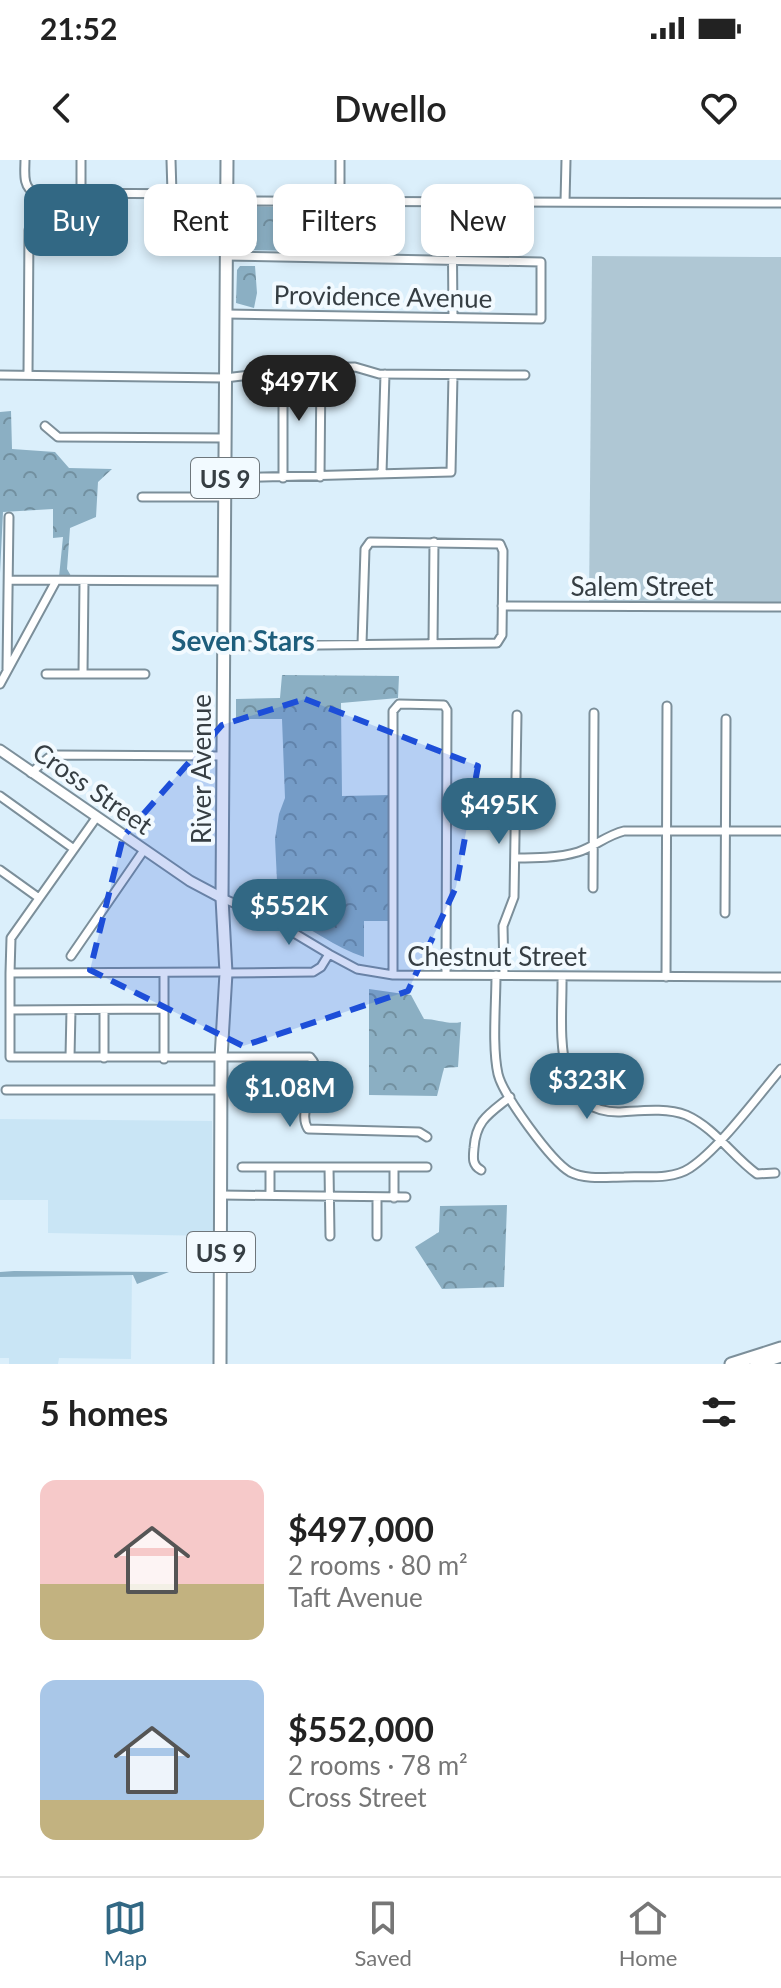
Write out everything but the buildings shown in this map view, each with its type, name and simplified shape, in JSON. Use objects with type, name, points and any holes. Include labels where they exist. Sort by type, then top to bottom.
[{"type":"highway","name":"River Avenue","points":[[226,184],[227,160]]},
{"type":"highway","name":"River Avenue","points":[[220,1364],[226,256]]},
{"type":"highway","points":[[731,1364],[781,1348]]},
{"type":"highway","points":[[756,1364],[781,1356]]},
{"type":"main road","name":"Cross Street","points":[[0,750],[190,881],[222,898]]},
{"type":"street","points":[[25,160],[26,184]]},
{"type":"street","points":[[81,160],[81,184]]},
{"type":"street","points":[[171,160],[172,184]]},
{"type":"street","points":[[340,160],[340,184]]},
{"type":"street","points":[[565,202],[566,160]]},
{"type":"street","points":[[534,202],[781,203]]},
{"type":"street","points":[[28,375],[29,256]]},
{"type":"street","points":[[226,256],[453,259]]},
{"type":"street","points":[[453,256],[453,317]]},
{"type":"street","name":"Providence Avenue","points":[[226,314],[541,319],[541,262],[453,259]]},
{"type":"street","points":[[0,375],[225,378],[283,368],[321,367],[355,367],[385,374],[525,375]]},
{"type":"street","points":[[320,477],[321,367]]},
{"type":"street","points":[[283,368],[283,478]]},
{"type":"street","points":[[382,473],[385,374]]},
{"type":"street","points":[[225,478],[451,472],[453,375]]},
{"type":"street","points":[[45,426],[58,437],[225,438]]},
{"type":"street","points":[[142,497],[224,497]]},
{"type":"street","points":[[7,669],[9,517]]},
{"type":"street","points":[[223,646],[433,643],[499,642],[502,635],[501,546],[496,543],[370,542],[365,549],[362,644]]},
{"type":"street","points":[[433,643],[434,542]]},
{"type":"street","points":[[9,580],[224,581]]},
{"type":"street","points":[[0,684],[56,581]]},
{"type":"street","points":[[83,673],[84,581]]},
{"type":"street","name":"Salem Street","points":[[502,606],[781,607]]},
{"type":"street","points":[[46,674],[145,674]]},
{"type":"street","points":[[393,975],[395,710],[399,704],[411,703],[444,705],[447,710],[446,975]]},
{"type":"street","points":[[666,977],[667,706]]},
{"type":"street","points":[[593,888],[594,713]]},
{"type":"street","points":[[517,715],[514,897],[503,926],[497,1067],[501,1083],[560,1165],[570,1172],[590,1178],[661,1176],[684,1172],[704,1158],[781,1069]]},
{"type":"street","points":[[725,913],[726,719]]},
{"type":"street","points":[[31,773],[55,755],[223,756]]},
{"type":"street","points":[[0,796],[74,849]]},
{"type":"street","points":[[96,818],[11,938],[10,1057],[164,1059],[307,1056],[313,1059],[316,1066],[315,1085],[305,1110],[305,1123],[311,1131],[419,1132],[427,1137]]},
{"type":"street","points":[[515,858],[580,851],[624,831],[781,831]]},
{"type":"street","points":[[71,956],[144,850]]},
{"type":"street","points":[[0,870],[39,898]]},
{"type":"street","name":"Cross Street","points":[[222,898],[269,918],[329,954]]},
{"type":"street","points":[[0,942],[10,947]]},
{"type":"street","points":[[10,973],[313,972],[321,967],[329,954]]},
{"type":"street","name":"Chestnut Street","points":[[329,954],[357,969],[393,975],[781,977]]},
{"type":"street","points":[[164,973],[164,1059]]},
{"type":"street","points":[[562,976],[563,1066],[582,1099],[609,1112],[677,1112],[698,1122],[757,1174],[775,1173]]},
{"type":"street","points":[[10,1010],[164,1009]]},
{"type":"street","points":[[70,1057],[71,1010]]},
{"type":"street","points":[[104,1010],[104,1058]]},
{"type":"street","points":[[6,1090],[221,1090]]},
{"type":"street","points":[[481,1170],[475,1166],[473,1159],[475,1130],[482,1120],[510,1097]]},
{"type":"street","points":[[242,1167],[427,1167]]},
{"type":"street","points":[[270,1167],[270,1195]]},
{"type":"street","points":[[329,1167],[330,1236]]},
{"type":"street","points":[[394,1167],[394,1198]]},
{"type":"street","points":[[221,1195],[406,1197]]},
{"type":"street","points":[[377,1198],[377,1236]]},
{"type":"highlighted area","points":[[305,699],[478,766],[456,887],[408,991],[243,1046],[90,970],[123,837],[222,725]]},
{"type":"shaded area","points":[[592,256],[781,257],[781,607],[589,606]]},
{"type":"shaded area","points":[[0,1119],[212,1121],[214,1236],[48,1233],[48,1200],[0,1200]]},
{"type":"shaded area","points":[[0,1273],[132,1273],[131,1359],[59,1358],[58,1364],[9,1364],[9,1358],[0,1358]]},
{"type":"green space","points":[[257,206],[273,207],[273,250],[257,250]]},
{"type":"green space","points":[[240,266],[255,266],[257,293],[254,308],[236,303],[237,270]]},
{"type":"green space","points":[[11,411],[12,449],[55,452],[69,468],[112,469],[98,482],[96,517],[70,528],[67,569],[71,576],[59,577],[63,537],[53,538],[53,509],[3,512],[0,573],[0,412]]},
{"type":"green space","points":[[282,675],[399,676],[398,698],[341,703],[342,796],[390,795],[392,921],[364,921],[364,957],[283,916],[282,907],[288,886],[277,881],[275,839],[285,798],[282,719],[236,719],[236,699],[280,698]]},
{"type":"green space","points":[[369,989],[411,995],[424,1019],[461,1022],[458,1067],[444,1068],[437,1096],[369,1095]]},
{"type":"green space","points":[[507,1205],[504,1287],[442,1289],[415,1247],[439,1232],[440,1206]]},
{"type":"green space","points":[[0,1272],[169,1272],[137,1284],[133,1275],[0,1277]]},
{"type":"district","name":"Seven Stars","points":[[243,640]]}]
